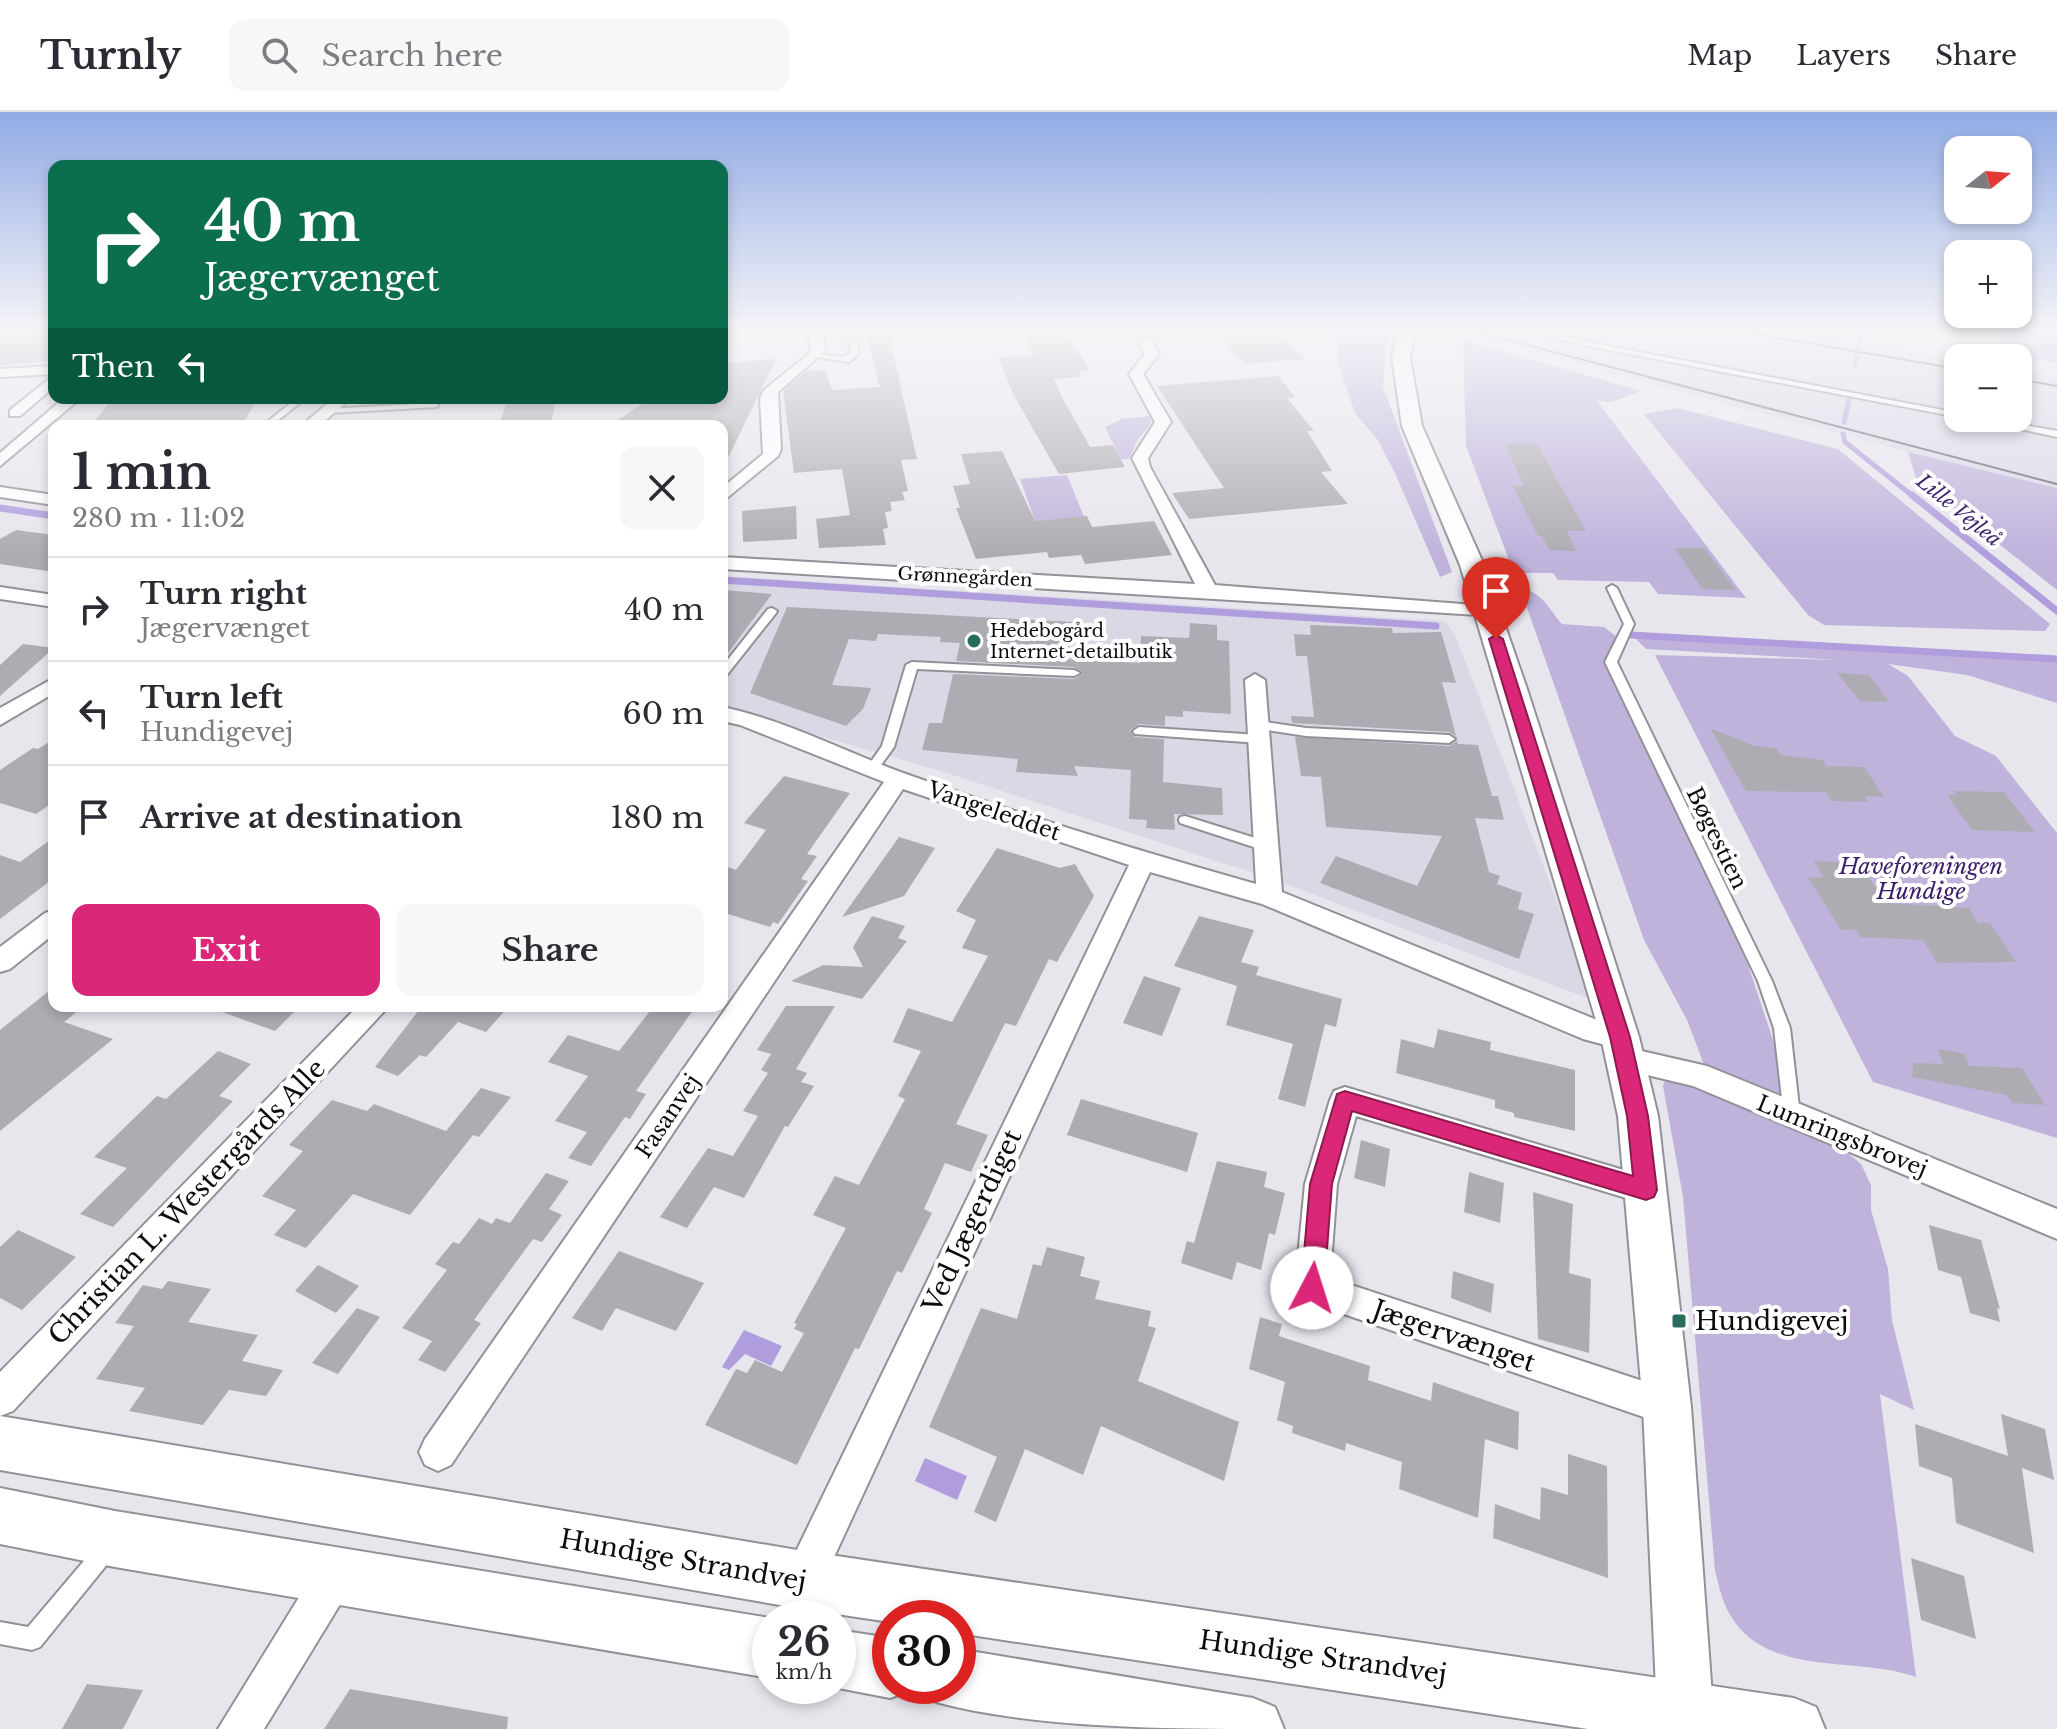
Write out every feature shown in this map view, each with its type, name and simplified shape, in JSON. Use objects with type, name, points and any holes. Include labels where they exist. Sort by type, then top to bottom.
[{"type":"main road","name":"Hundige Strandvej","points":[[0,1443],[803,1580],[1686,1720],[1794,1729]]},
{"type":"main road","points":[[0,1516],[115,1539],[752,1645]]},
{"type":"main road","points":[[976,1683],[1253,1729]]},
{"type":"street","points":[[15,413],[25,404]]},
{"type":"street","points":[[0,461],[66,404]]},
{"type":"street","points":[[317,420],[336,404]]},
{"type":"street","points":[[728,491],[773,449],[769,404]]},
{"type":"street","points":[[1153,404],[1163,422],[1140,458],[1142,467],[1208,590]]},
{"type":"street","points":[[1407,404],[1412,426],[1452,515],[1488,612],[1622,1048],[1638,1116],[1667,1407],[1686,1720]]},
{"type":"street","points":[[0,492],[48,499]]},
{"type":"street","name":"Grønnegården","points":[[728,563],[1208,590],[1488,612]]},
{"type":"street","points":[[0,593],[48,600]]},
{"type":"street","points":[[1255,680],[1270,897]]},
{"type":"street","points":[[0,718],[48,688]]},
{"type":"street","name":"Vangeleddet","points":[[728,715],[746,719],[885,774],[1143,861],[1270,897],[1593,1031],[1622,1048]]},
{"type":"street","name":"Fasanvej","points":[[438,1452],[885,774]]},
{"type":"street","name":"Ved Jægerdiget","points":[[803,1580],[1143,861]]},
{"type":"street","points":[[0,962],[48,925]]},
{"type":"street","name":"Christian L. Westergårds Alle","points":[[0,1398],[369,1012]]},
{"type":"street","name":"Lumringsbrovej","points":[[1622,1048],[1697,1075],[1792,1117],[2057,1224]]},
{"type":"street","name":"Jægervænget","points":[[1646,1190],[1345,1100],[1321,1184],[1312,1288],[1667,1407]]},
{"type":"street","points":[[239,1729],[336,1574]]},
{"type":"lane","points":[[274,420],[294,404]]},
{"type":"lane","points":[[1903,404],[1944,412]]},
{"type":"lane","points":[[329,411],[434,405]]},
{"type":"lane","points":[[2032,429],[2057,434]]},
{"type":"lane","name":"Bøgestien","points":[[1612,588],[1629,624],[1611,662],[1765,981],[1782,1028],[1792,1117]]},
{"type":"lane","points":[[728,666],[772,611]]},
{"type":"lane","points":[[885,774],[888,747],[912,665],[1074,673]]},
{"type":"lane","points":[[1139,731],[1306,732],[1449,739]]},
{"type":"lane","points":[[1185,820],[1266,846]]},
{"type":"lane","points":[[0,1633],[32,1639],[115,1539]]},
{"type":"shaded area","points":[[1728,404],[1944,404],[1944,432],[2032,432],[2032,404],[2057,404],[2057,488]]},
{"type":"shaded area","points":[[728,576],[1444,621],[1455,634],[1595,1001],[1275,880],[937,770],[728,710]]},
{"type":"shaded area","points":[[744,1330],[782,1346],[771,1366],[745,1354],[729,1370],[722,1367]]},
{"type":"shaded area","points":[[925,1458],[967,1476],[957,1500],[915,1481]]},
{"type":"green space","points":[[1352,404],[1390,404],[1452,572],[1440,577],[1395,473],[1377,439],[1355,413]]},
{"type":"green space","points":[[1465,404],[1600,404],[1746,598],[1658,594],[1649,582],[1558,580],[1553,573],[1514,573],[1466,446]]},
{"type":"green space","points":[[1678,408],[1838,449],[2050,624],[2045,631],[1824,625],[1808,615],[1644,414]]},
{"type":"green space","points":[[1150,416],[1151,424],[1138,439],[1129,459],[1121,459],[1105,427],[1122,419]]},
{"type":"green space","points":[[1908,452],[2057,488],[2057,590],[1916,478]]},
{"type":"green space","points":[[1067,475],[1084,517],[1035,521],[1020,479]]},
{"type":"green space","points":[[1520,588],[1540,597],[1562,624],[1604,627],[1617,637],[1615,679],[1747,962],[1778,1055],[1783,1107],[1708,1075],[1687,1020],[1644,940]]},
{"type":"green space","name":"Haveforeningen Hundige","points":[[1675,638],[2057,661],[2057,703],[1967,675],[1888,664],[1908,676],[1955,736],[1996,756],[2057,833],[2057,1138],[1873,1082],[1655,655],[1840,660],[1646,649],[1636,639]]},
{"type":"green space","points":[[1665,1080],[1685,1081],[1832,1140],[1861,1164],[1871,1185],[1871,1210],[1888,1269],[1892,1320],[1914,1410],[1880,1394],[1916,1677],[1866,1667],[1814,1662],[1765,1648],[1745,1634],[1724,1603],[1715,1571],[1683,1197],[1663,1086]]},
{"type":"building","points":[[108,404],[254,404],[245,420],[95,420]]},
{"type":"building","points":[[506,404],[555,404],[552,420],[501,420]]},
{"type":"building","points":[[641,404],[754,404],[728,458],[728,420],[618,420]]},
{"type":"building","points":[[785,404],[905,404],[917,459],[901,460],[908,491],[902,492],[905,500],[890,502],[892,511],[885,512],[888,528],[883,529],[886,545],[819,548],[816,519],[850,515],[842,469],[794,473]]},
{"type":"building","points":[[1019,404],[1066,404],[1090,447],[1113,445],[1125,467],[1059,474]]},
{"type":"building","points":[[1169,404],[1292,404],[1314,431],[1307,431],[1332,471],[1321,472],[1348,504],[1189,519],[1172,493],[1224,488]]},
{"type":"building","points":[[1505,444],[1537,444],[1586,531],[1567,531],[1576,551],[1549,550],[1542,536],[1538,536],[1513,486],[1524,486]]},
{"type":"building","points":[[1002,451],[1035,521],[1087,516],[1092,527],[1154,521],[1172,555],[1085,564],[1081,555],[1049,558],[1047,552],[976,559],[956,508],[960,508],[953,486],[970,484],[961,454]]},
{"type":"building","points":[[796,506],[797,539],[743,542],[742,511]]},
{"type":"building","points":[[16,530],[48,534],[48,571],[0,564],[0,539]]},
{"type":"building","points":[[1675,548],[1704,548],[1736,590],[1702,589]]},
{"type":"building","points":[[728,590],[772,594],[728,653]]},
{"type":"building","points":[[787,607],[1073,622],[1068,659],[1140,663],[1141,636],[1189,638],[1190,623],[1217,625],[1217,640],[1229,641],[1231,714],[1183,711],[1183,717],[1165,716],[1165,726],[1139,724],[1130,730],[1135,737],[1164,739],[1163,782],[1222,788],[1223,815],[1174,814],[1175,830],[1146,828],[1147,820],[1129,819],[1131,770],[1074,766],[1078,776],[1016,772],[1018,759],[922,750],[929,723],[942,723],[953,674],[1074,679],[1083,674],[1074,667],[956,661],[960,643],[940,642],[941,637],[878,634],[876,641],[849,639],[832,685],[871,688],[863,709],[846,726],[750,693]]},
{"type":"building","points":[[1310,625],[1392,628],[1393,633],[1441,632],[1456,683],[1442,682],[1456,736],[1449,732],[1292,723],[1291,716],[1314,717],[1307,656],[1296,656],[1294,634],[1311,635]]},
{"type":"building","points":[[23,644],[48,647],[48,653],[0,696],[0,665]]},
{"type":"building","points":[[1837,673],[1869,675],[1889,702],[1860,701]]},
{"type":"building","points":[[1710,728],[1755,746],[1776,748],[1781,755],[1823,760],[1826,766],[1864,767],[1884,797],[1865,796],[1868,802],[1832,801],[1826,792],[1746,791]]},
{"type":"building","points":[[1295,737],[1449,746],[1457,741],[1458,744],[1478,745],[1492,796],[1498,796],[1504,820],[1475,818],[1489,872],[1500,876],[1497,884],[1522,893],[1518,909],[1534,914],[1519,959],[1320,883],[1336,856],[1417,886],[1442,836],[1326,827],[1321,777],[1301,776]]},
{"type":"building","points":[[48,743],[48,806],[36,814],[0,803],[0,770],[33,748],[38,749]]},
{"type":"building","points":[[784,776],[850,793],[807,854],[817,856],[801,879],[808,881],[778,924],[773,922],[770,927],[728,914],[728,867],[736,870],[766,830],[744,823]]},
{"type":"building","points":[[1954,791],[2004,792],[2035,832],[1972,830],[1947,795],[1957,795]]},
{"type":"building","points":[[899,837],[935,848],[904,896],[842,917]]},
{"type":"building","points":[[48,841],[48,883],[0,919],[0,855],[20,862]]},
{"type":"building","points":[[997,848],[1060,868],[1075,864],[1094,896],[1057,962],[1049,959],[1016,1026],[1005,1023],[956,1124],[988,1135],[971,1172],[945,1163],[924,1209],[932,1213],[902,1273],[897,1271],[859,1349],[855,1348],[797,1465],[705,1425],[736,1369],[747,1373],[755,1360],[782,1372],[804,1333],[794,1329],[797,1324],[794,1323],[846,1228],[813,1215],[835,1176],[859,1185],[905,1099],[898,1096],[921,1051],[893,1042],[908,1008],[952,1022],[988,956],[962,948],[976,920],[956,911]]},
{"type":"building","points":[[1814,861],[1858,863],[1887,903],[1969,908],[1978,923],[1990,923],[2016,962],[1937,963],[1923,940],[1860,937],[1857,930],[1841,930],[1808,877],[1824,878]]},
{"type":"building","points":[[872,916],[905,926],[898,938],[907,941],[862,999],[791,981],[823,965],[863,967],[853,947]]},
{"type":"building","points":[[1199,916],[1254,930],[1241,962],[1259,967],[1256,975],[1342,999],[1336,1027],[1325,1024],[1305,1107],[1278,1099],[1293,1044],[1226,1025],[1237,986],[1174,966]]},
{"type":"building","points":[[1144,976],[1181,988],[1162,1036],[1123,1023]]},
{"type":"building","points":[[48,992],[48,1012],[76,1012],[64,1022],[113,1039],[0,1131],[0,1030]]},
{"type":"building","points":[[786,1006],[835,1006],[796,1069],[807,1073],[801,1082],[814,1086],[788,1127],[785,1126],[744,1198],[714,1187],[687,1228],[660,1217],[708,1148],[733,1156],[758,1116],[743,1111],[768,1073],[761,1070],[771,1054],[757,1050]]},
{"type":"building","points":[[222,1012],[294,1012],[275,1031]]},
{"type":"building","points":[[417,1012],[504,1012],[486,1032],[458,1022],[426,1057],[420,1055],[398,1076],[375,1067]]},
{"type":"building","points":[[649,1012],[692,1012],[636,1091],[646,1094],[630,1119],[625,1117],[591,1166],[568,1158],[587,1132],[555,1121],[588,1076],[548,1062],[568,1035],[619,1051]]},
{"type":"building","points":[[1438,1029],[1491,1042],[1490,1050],[1575,1070],[1575,1131],[1514,1117],[1514,1113],[1495,1108],[1495,1100],[1396,1073],[1401,1039],[1434,1048]]},
{"type":"building","points":[[1938,1049],[1965,1054],[1969,1066],[2022,1068],[2045,1105],[2012,1103],[2007,1095],[1912,1077],[1913,1063],[1943,1064]]},
{"type":"building","points":[[218,1051],[251,1064],[219,1096],[233,1101],[113,1227],[80,1214],[127,1168],[94,1157],[157,1096],[166,1099]]},
{"type":"building","points":[[481,1088],[511,1097],[479,1137],[473,1135],[410,1215],[353,1194],[306,1248],[274,1235],[296,1210],[262,1196],[303,1151],[289,1145],[332,1100],[367,1111],[374,1104],[446,1131]]},
{"type":"building","points":[[1081,1099],[1198,1133],[1187,1172],[1067,1135]]},
{"type":"building","points":[[1361,1140],[1390,1149],[1385,1187],[1354,1178]]},
{"type":"building","points":[[1217,1161],[1267,1172],[1264,1187],[1285,1193],[1275,1235],[1269,1233],[1261,1270],[1237,1262],[1232,1280],[1181,1263],[1187,1241],[1194,1243]]},
{"type":"building","points":[[1469,1172],[1504,1183],[1500,1223],[1464,1212]]},
{"type":"building","points":[[546,1173],[569,1181],[549,1209],[562,1215],[542,1242],[533,1239],[474,1320],[481,1323],[445,1372],[418,1360],[432,1341],[402,1328],[447,1270],[435,1264],[453,1242],[459,1244],[479,1218],[492,1224],[496,1218],[510,1223]]},
{"type":"building","points":[[1533,1192],[1573,1204],[1569,1273],[1591,1279],[1589,1353],[1538,1339]]},
{"type":"building","points":[[1929,1225],[1981,1240],[2000,1309],[1997,1308],[2000,1322],[1970,1313],[1961,1277],[1938,1270]]},
{"type":"building","points":[[18,1230],[76,1257],[22,1310],[0,1298],[0,1247]]},
{"type":"building","points":[[1047,1247],[1085,1257],[1080,1276],[1100,1281],[1095,1299],[1151,1311],[1148,1326],[1156,1328],[1138,1381],[1239,1422],[1224,1481],[1101,1426],[1083,1475],[1025,1449],[996,1522],[974,1512],[997,1457],[929,1427],[981,1308],[1017,1319],[1033,1264],[1041,1266]]},
{"type":"building","points":[[619,1251],[704,1283],[676,1331],[616,1308],[602,1331],[572,1318]]},
{"type":"building","points":[[318,1265],[359,1286],[336,1313],[295,1291]]},
{"type":"building","points":[[1453,1271],[1494,1284],[1491,1313],[1451,1298]]},
{"type":"building","points":[[168,1281],[211,1289],[188,1322],[258,1335],[242,1361],[283,1370],[266,1396],[229,1390],[203,1425],[129,1411],[145,1388],[96,1379],[134,1326],[115,1323],[143,1285],[162,1289]]},
{"type":"building","points":[[357,1308],[380,1317],[338,1374],[312,1363]]},
{"type":"building","points":[[1260,1317],[1282,1324],[1279,1336],[1370,1366],[1368,1380],[1431,1401],[1433,1382],[1519,1412],[1518,1450],[1485,1439],[1478,1518],[1399,1489],[1402,1462],[1346,1443],[1345,1451],[1292,1433],[1293,1426],[1277,1420],[1285,1382],[1249,1369]]},
{"type":"building","points":[[2001,1414],[2045,1429],[2054,1480],[2022,1468],[2034,1553],[1956,1523],[1952,1478],[1919,1466],[1915,1424],[2008,1456]]},
{"type":"building","points":[[1568,1454],[1607,1466],[1608,1578],[1493,1538],[1495,1504],[1540,1520],[1541,1487],[1568,1495]]},
{"type":"building","points":[[1911,1558],[1964,1576],[1976,1639],[1921,1620]]},
{"type":"building","points":[[87,1684],[143,1690],[123,1729],[62,1729]]},
{"type":"building","points":[[350,1689],[508,1717],[507,1729],[324,1729]]},
{"type":"waterway","name":"Lille Vejleå","points":[[1844,422],[1848,404]]},
{"type":"waterway","name":"Lille Vejleå","points":[[1843,434],[1845,442],[1914,497]]},
{"type":"waterway","name":"Lille Vejleå","points":[[1912,495],[2057,611]]},
{"type":"waterway","points":[[0,508],[48,515]]},
{"type":"waterway","points":[[728,580],[1436,626]]},
{"type":"waterway","points":[[1631,635],[2057,659]]},
{"type":"tram line","points":[[1754,404],[2057,484]]},
{"type":"place","name":"Hedebogård Internet-detailbutik","points":[[974,641]]},
{"type":"place","name":"Hundigevej","points":[[1679,1321]]},
{"type":"route","points":[[1312,1288],[1321,1184],[1345,1100],[1646,1190],[1638,1116],[1620,1037],[1496,639]]}]
